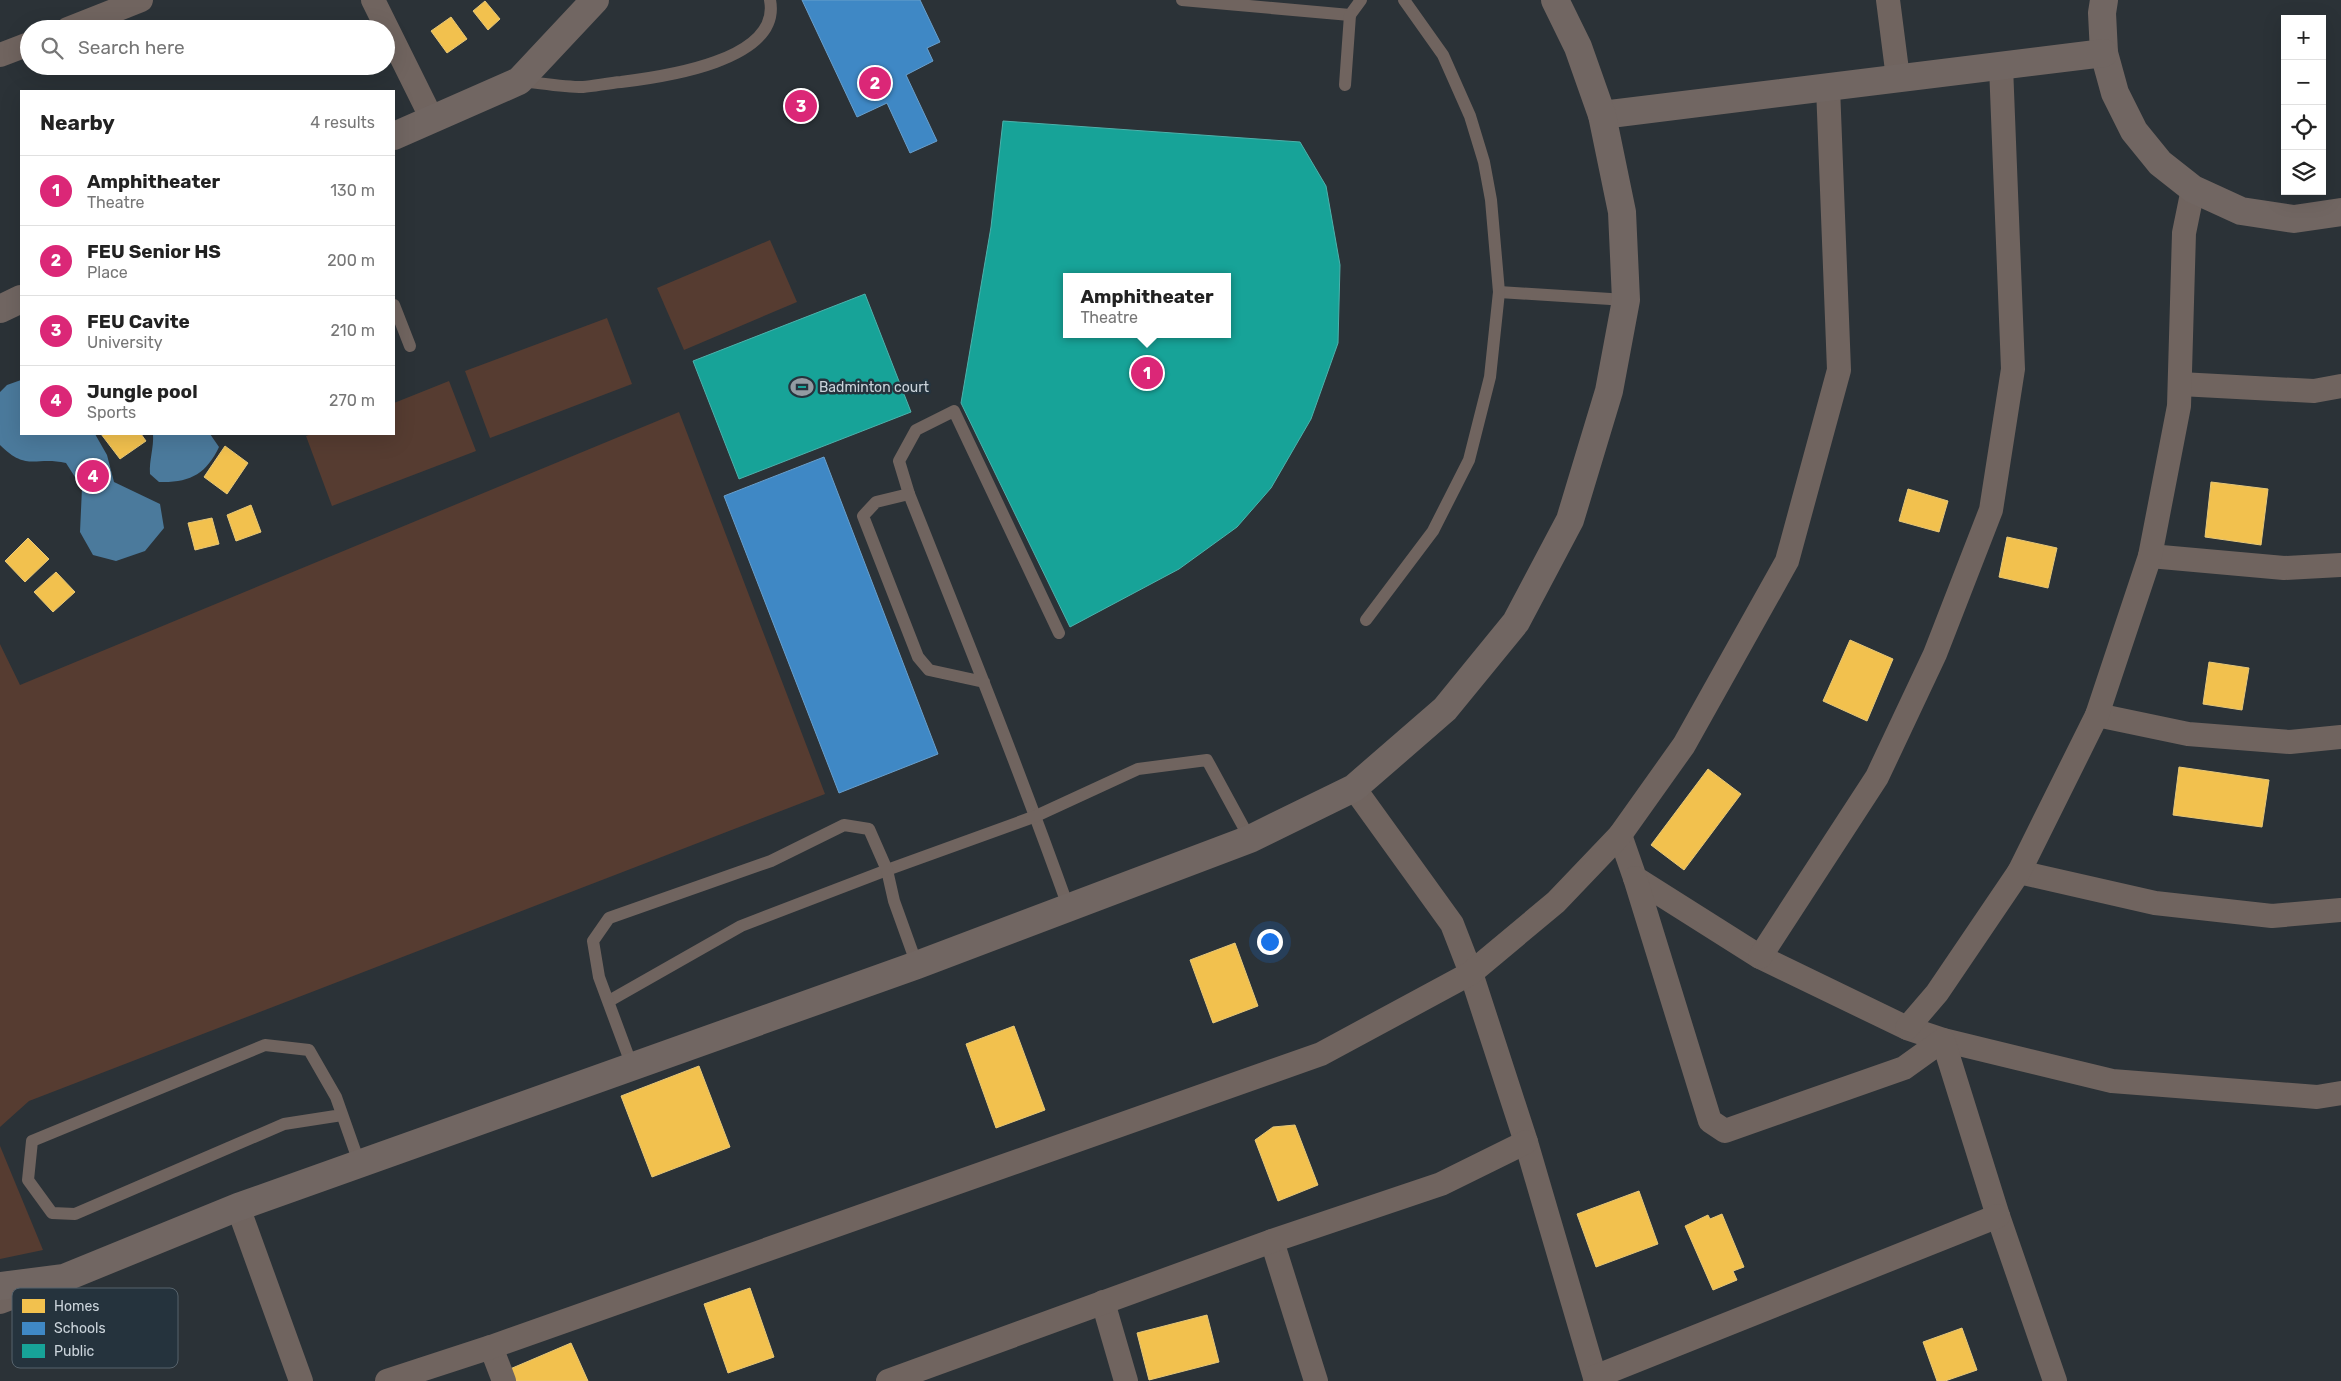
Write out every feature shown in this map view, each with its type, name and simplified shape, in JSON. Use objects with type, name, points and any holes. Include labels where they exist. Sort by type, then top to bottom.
[{"type":"street","points":[[91,20],[141,0]]},
{"type":"street","points":[[373,0],[383,20]]},
{"type":"street","points":[[395,136],[519,81],[595,0]]},
{"type":"street","points":[[37,1288],[238,1207],[917,965],[1069,908],[1250,839],[1354,788],[1445,709],[1516,622],[1570,520],[1609,391],[1626,300],[1622,212],[1602,115],[1578,47],[1554,0]]},
{"type":"street","points":[[1888,0],[1898,78]]},
{"type":"street","points":[[2104,0],[2102,13],[2104,53],[2115,94],[2134,131],[2160,163],[2193,189],[2242,211],[2294,219],[2341,212]]},
{"type":"street","points":[[395,44],[432,119]]},
{"type":"street","points":[[0,55],[20,47]]},
{"type":"street","points":[[1602,115],[2104,53]]},
{"type":"street","points":[[1760,957],[1876,777],[1935,654],[1991,510],[2013,369],[2000,66]]},
{"type":"street","points":[[387,1381],[491,1347],[1321,1054],[1472,973],[1556,902],[1620,835],[1684,745],[1787,561],[1839,370],[1828,87]]},
{"type":"street","points":[[1907,1028],[1937,993],[2019,872],[2097,715],[2150,556],[2179,406],[2184,233],[2193,189]]},
{"type":"street","points":[[0,309],[20,299]]},
{"type":"street","points":[[2180,384],[2314,391],[2341,386]]},
{"type":"street","points":[[2150,556],[2284,568],[2341,565]]},
{"type":"street","points":[[2097,715],[2188,734],[2290,742],[2341,737]]},
{"type":"street","points":[[1354,788],[1452,924],[1472,973],[1526,1142],[1595,1379],[1998,1216]]},
{"type":"street","points":[[1620,835],[1710,1121],[1725,1131],[1904,1068],[1942,1040]]},
{"type":"street","points":[[2019,872],[2155,903],[2272,916],[2341,910]]},
{"type":"street","points":[[1635,878],[1760,957],[1907,1028],[1942,1040],[2112,1081],[2316,1097],[2341,1094]]},
{"type":"street","points":[[1942,1040],[1998,1216],[2055,1381]]},
{"type":"street","points":[[888,1381],[1272,1241],[1441,1184],[1526,1142]]},
{"type":"street","points":[[238,1207],[301,1381]]},
{"type":"street","points":[[1272,1241],[1316,1381]]},
{"type":"street","points":[[0,1286],[64,1278]]},
{"type":"street","points":[[0,1302],[12,1298]]},
{"type":"street","points":[[1103,1302],[1126,1381]]},
{"type":"street","points":[[491,1347],[504,1381]]},
{"type":"lane","points":[[519,81],[583,86],[670,76],[708,65],[749,46],[765,29],[772,12],[770,0]]},
{"type":"lane","points":[[1182,0],[1350,14]]},
{"type":"lane","points":[[1345,85],[1350,14],[1361,0]]},
{"type":"lane","points":[[1366,620],[1433,531],[1469,460],[1490,377],[1499,292],[1491,200],[1484,162],[1470,116],[1443,55],[1404,0]]},
{"type":"lane","points":[[1499,292],[1626,300]]},
{"type":"lane","points":[[395,308],[410,346]]},
{"type":"lane","points":[[1059,633],[954,411],[916,430],[899,461],[910,494],[1036,816],[1069,908]]},
{"type":"lane","points":[[910,494],[876,502],[863,516],[918,657],[929,670],[984,682]]},
{"type":"lane","points":[[609,1001],[741,926],[1036,816],[1138,769],[1208,760],[1250,839]]},
{"type":"lane","points":[[632,1066],[599,977],[594,941],[609,918],[771,861],[844,825],[869,829],[887,870],[894,902],[917,965]]},
{"type":"lane","points":[[342,1115],[284,1124],[75,1214],[52,1213],[28,1180],[32,1141],[264,1045],[309,1050],[336,1097],[360,1165]]},
{"type":"shaded area","points":[[770,240],[797,302],[684,350],[657,288]]},
{"type":"shaded area","points":[[607,318],[632,384],[490,438],[465,371]]},
{"type":"shaded area","points":[[449,381],[476,451],[332,506],[306,436],[395,435],[395,403]]},
{"type":"shaded area","points":[[679,412],[825,794],[29,1101],[0,1127],[0,644],[20,685]]},
{"type":"shaded area","points":[[0,1146],[43,1250],[0,1259]]},
{"type":"water","points":[[20,380],[20,435],[96,435],[107,455],[114,482],[160,504],[164,528],[145,551],[116,561],[93,555],[80,532],[82,488],[66,463],[25,461],[9,453],[0,445],[0,392],[7,385]]},
{"type":"water","points":[[153,435],[211,435],[219,447],[208,464],[196,475],[180,481],[159,482],[150,474]]},
{"type":"building: Homes","points":[[485,1],[500,19],[488,30],[473,11]]},
{"type":"building: Homes","points":[[451,17],[467,39],[447,53],[431,31]]},
{"type":"building: Homes","points":[[102,435],[142,435],[146,441],[120,459]]},
{"type":"building: Homes","points":[[225,446],[248,463],[227,494],[204,477]]},
{"type":"building: Homes","points":[[2211,482],[2268,489],[2261,545],[2205,537]]},
{"type":"building: Homes","points":[[1908,489],[1948,501],[1939,532],[1899,521]]},
{"type":"building: Homes","points":[[251,505],[261,532],[236,541],[227,515]]},
{"type":"building: Homes","points":[[212,518],[219,544],[195,550],[188,523]]},
{"type":"building: Homes","points":[[2007,537],[2057,548],[2048,588],[1999,577]]},
{"type":"building: Homes","points":[[28,538],[49,559],[25,582],[5,561]]},
{"type":"building: Homes","points":[[56,572],[75,592],[53,612],[34,592]]},
{"type":"building: Homes","points":[[1850,640],[1893,659],[1867,721],[1823,701]]},
{"type":"building: Homes","points":[[2209,662],[2249,668],[2242,710],[2203,704]]},
{"type":"building: Homes","points":[[2179,767],[2269,780],[2262,827],[2173,815]]},
{"type":"building: Homes","points":[[1708,769],[1741,794],[1684,870],[1651,845]]},
{"type":"building: Homes","points":[[1235,943],[1258,1006],[1213,1023],[1190,960]]},
{"type":"building: Homes","points":[[1014,1026],[1045,1110],[996,1128],[966,1044]]},
{"type":"building: Homes","points":[[699,1066],[730,1147],[652,1177],[621,1096]]},
{"type":"building: Homes","points":[[1295,1125],[1318,1185],[1278,1201],[1255,1140],[1273,1127]]},
{"type":"building: Homes","points":[[1639,1191],[1658,1244],[1596,1267],[1577,1214]]},
{"type":"building: Homes","points":[[1722,1214],[1744,1267],[1733,1271],[1737,1280],[1713,1290],[1685,1226],[1708,1215],[1710,1219]]},
{"type":"building: Homes","points":[[750,1288],[774,1357],[728,1373],[704,1304]]},
{"type":"building: Homes","points":[[1207,1315],[1219,1362],[1149,1380],[1137,1333]]},
{"type":"building: Homes","points":[[1962,1328],[1977,1370],[1945,1381],[1937,1381],[1923,1342]]},
{"type":"building: Homes","points":[[571,1343],[588,1381],[515,1381],[510,1369]]},
{"type":"building: Schools","points":[[802,0],[920,0],[940,42],[927,48],[933,61],[906,75],[937,141],[910,153],[887,103],[857,117]]},
{"type":"building: Schools","points":[[824,457],[938,754],[839,793],[724,496]]},
{"type":"building: Public","points":[[1003,121],[1300,142],[1326,186],[1340,265],[1338,343],[1311,419],[1271,488],[1237,527],[1179,569],[1070,627],[961,403],[991,227]]},
{"type":"building: Public","name":"Badminton court","points":[[865,294],[911,412],[739,479],[693,361]]},
{"type":"place","name":"FEU Senior HS","points":[[875,83]]},
{"type":"place","name":"FEU Cavite","points":[[801,106]]},
{"type":"place","name":"Amphitheater","points":[[1147,373]]},
{"type":"place","name":"Badminton court","points":[[802,387]]},
{"type":"place","name":"Jungle pool","points":[[93,476]]}]
